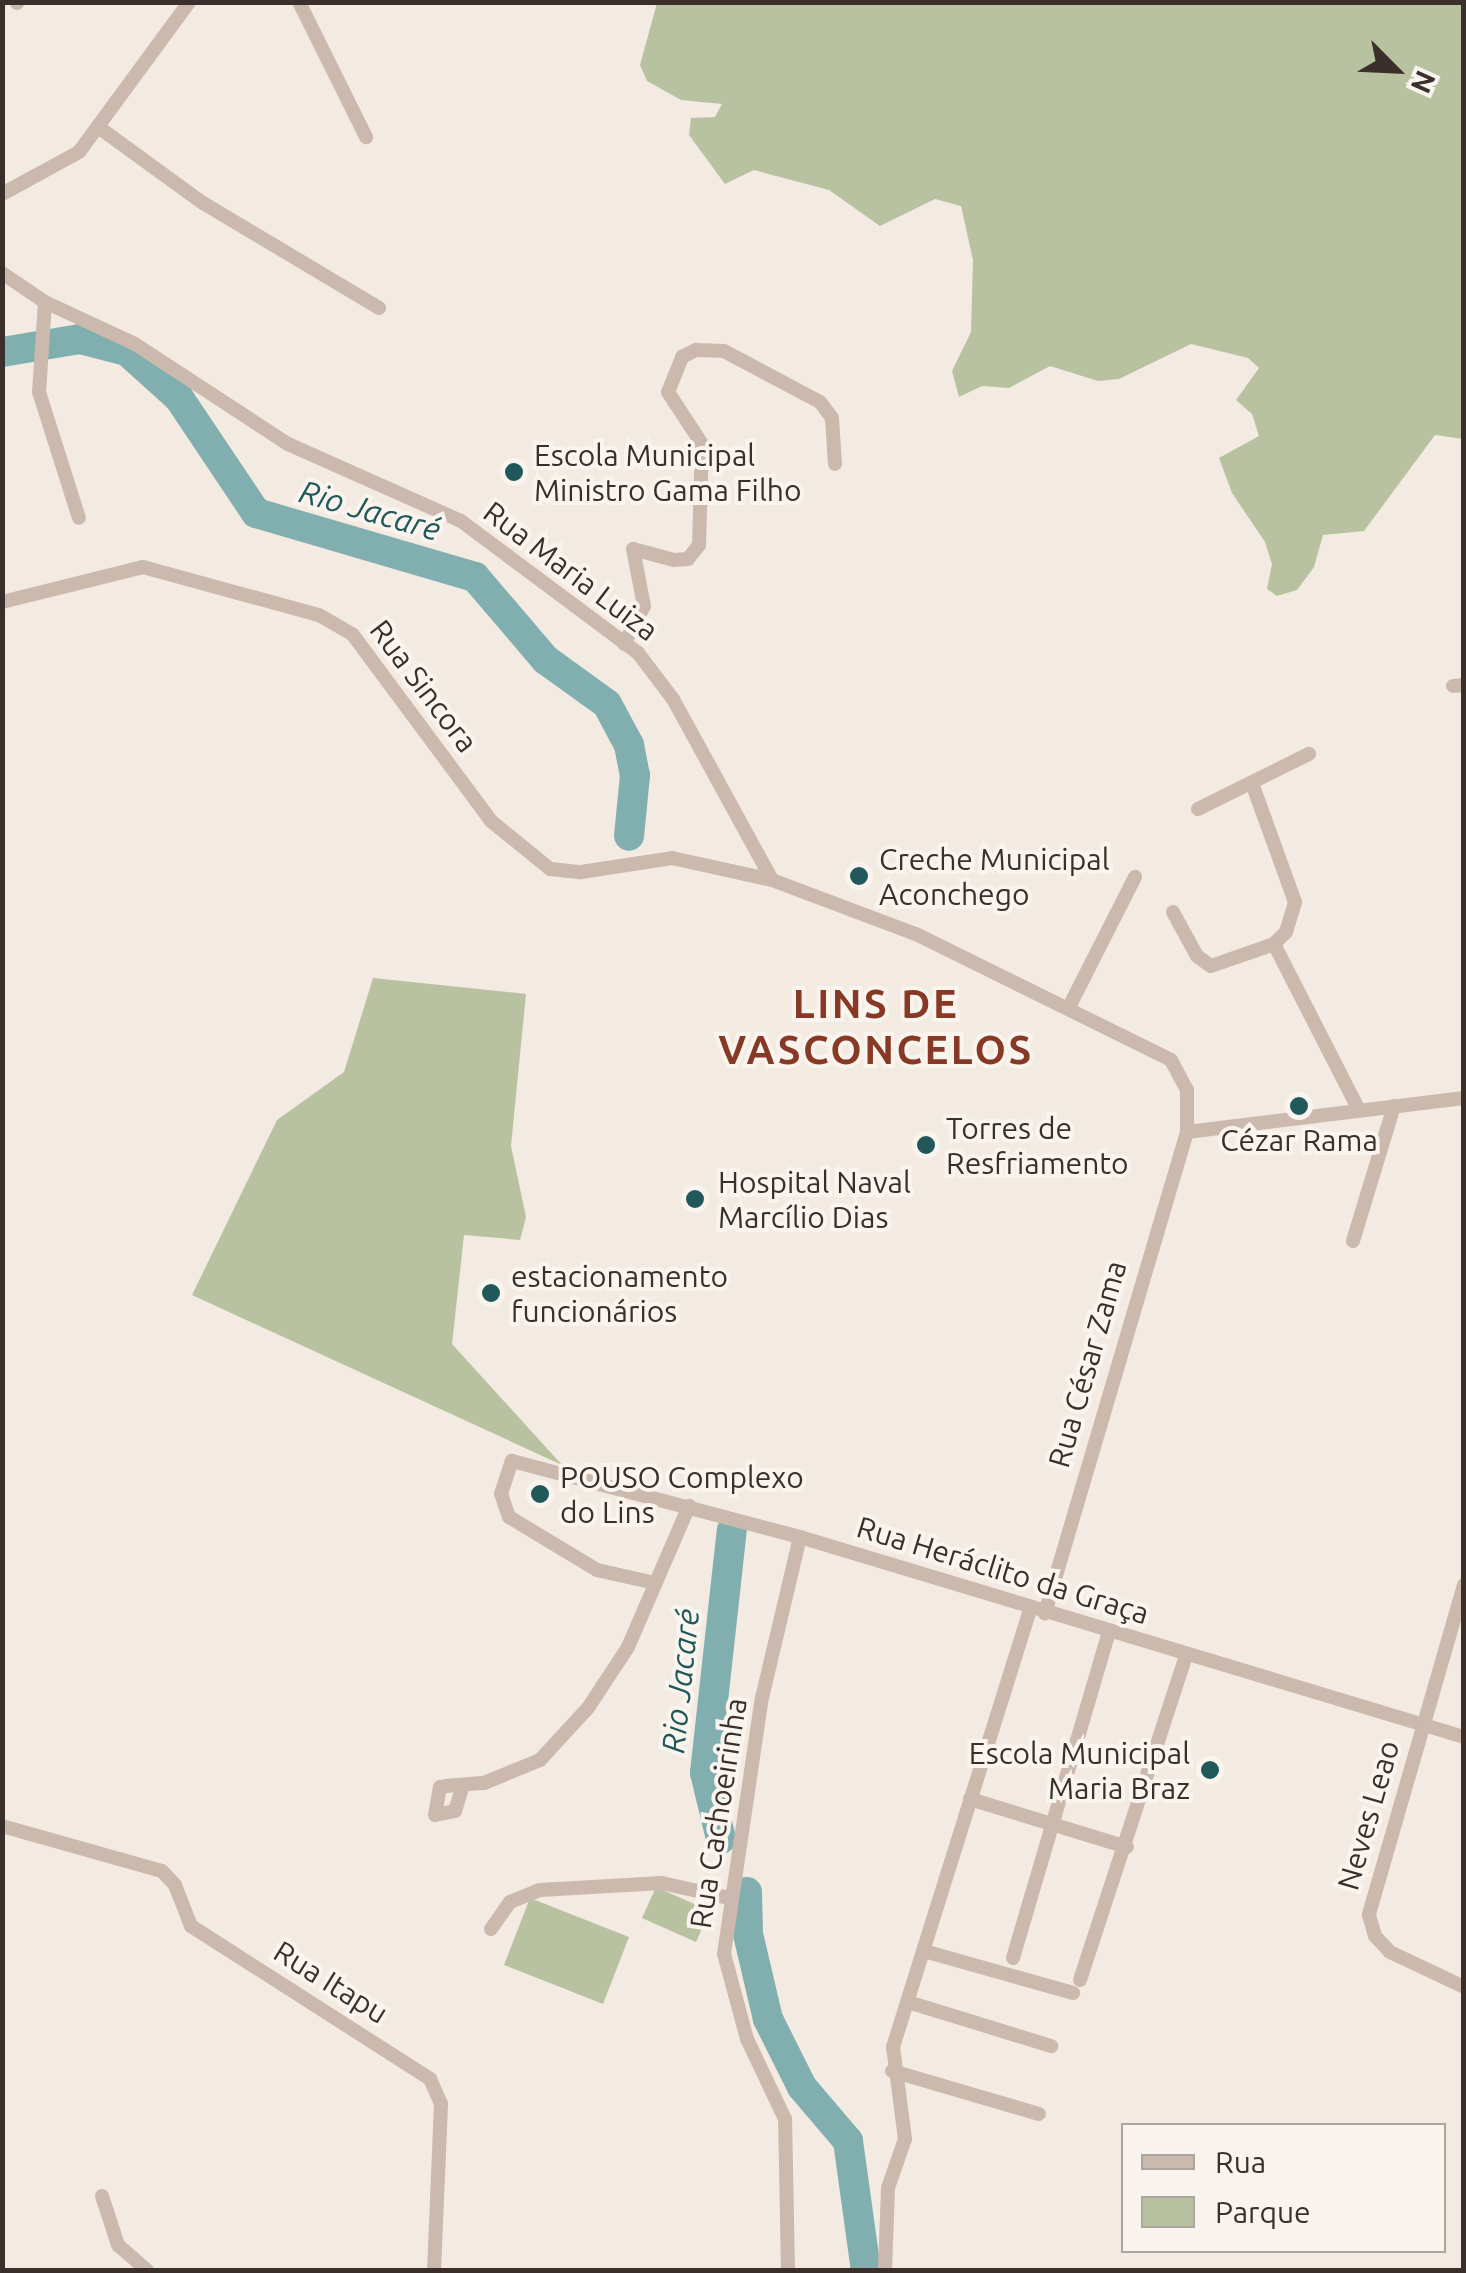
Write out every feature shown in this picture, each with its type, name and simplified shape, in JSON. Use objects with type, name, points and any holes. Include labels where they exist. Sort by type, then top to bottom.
[{"type":"street","points":[[2,194],[56,170],[100,129],[188,2]]},
{"type":"street","points":[[299,2],[366,137]]},
{"type":"street","points":[[100,129],[203,203],[379,308]]},
{"type":"street","name":"Rua Maria Luiza","points":[[2,272],[45,302],[135,344],[288,444],[461,521],[624,644],[673,699],[772,880]]},
{"type":"street","points":[[45,302],[37,362],[45,426],[79,518]]},
{"type":"street","points":[[624,644],[644,606],[634,549],[674,560],[688,559],[699,545],[702,444],[668,392],[682,357],[696,350],[724,352],[814,398],[832,418],[835,464]]},
{"type":"street","name":"Rua Sincora","points":[[2,602],[143,566],[319,615],[369,652],[491,820],[550,869],[581,872],[672,858],[772,880]]},
{"type":"street","points":[[1198,809],[1252,786],[1309,754]]},
{"type":"street","points":[[1173,912],[1198,956],[1211,966],[1274,944],[1292,920],[1295,902],[1252,786]]},
{"type":"street","points":[[1069,1007],[1135,878]]},
{"type":"street","points":[[772,880],[882,919],[1171,1060],[1186,1090],[1187,1132],[1464,1098]]},
{"type":"street","points":[[1274,944],[1359,1110]]},
{"type":"street","points":[[1354,1241],[1394,1106]]},
{"type":"street","name":"Rua César Zama","points":[[892,2071],[908,2002],[970,1799],[1037,1611],[1187,1132]]},
{"type":"street","name":"Rua Heráclito da Graça","points":[[655,1583],[571,1558],[502,1511],[509,1466],[526,1460],[800,1537],[1464,1737]]},
{"type":"street","points":[[463,1784],[523,1768],[566,1735],[615,1672],[688,1506]]},
{"type":"street","name":"Rua Cachoeirinha","points":[[788,2270],[785,2119],[731,1993],[724,1954],[729,1898],[762,1698],[800,1537]]},
{"type":"street","name":"Neves Leao","points":[[1464,1585],[1369,1915],[1374,1936],[1390,1952],[1464,1987]]},
{"type":"street","points":[[1013,1958],[1109,1632]]},
{"type":"street","points":[[924,1951],[1076,1986],[1127,1847],[1186,1655]]},
{"type":"street","points":[[970,1799],[1127,1847]]},
{"type":"street","name":"Rua Itapu","points":[[2,1826],[162,1871],[175,1885],[190,1926],[439,2089],[434,2270]]},
{"type":"street","points":[[491,1929],[510,1902],[540,1890],[662,1883],[729,1898]]},
{"type":"street","points":[[908,2002],[1051,2046]]},
{"type":"street","points":[[885,2270],[888,2188],[905,2139],[892,2071],[1040,2114]]},
{"type":"street","points":[[102,2196],[118,2245],[147,2270]]},
{"type":"green space","points":[[657,3],[1463,3],[1463,439],[1435,435],[1364,531],[1323,535],[1314,567],[1297,590],[1277,596],[1267,589],[1272,564],[1265,542],[1232,493],[1219,458],[1259,436],[1252,414],[1236,400],[1259,368],[1248,358],[1191,344],[1119,379],[1098,381],[1050,366],[1009,388],[982,386],[959,397],[952,371],[971,332],[973,260],[961,206],[935,199],[880,226],[829,190],[754,170],[725,184],[689,135],[691,118],[715,117],[722,104],[681,100],[647,81],[640,65]]},
{"type":"green space","points":[[373,978],[526,994],[511,1146],[526,1217],[520,1240],[464,1235],[452,1344],[562,1465],[192,1295],[277,1120],[344,1072]]},
{"type":"green space","points":[[656,1887],[710,1911],[696,1942],[642,1918]]},
{"type":"green space","points":[[530,1898],[629,1937],[603,2004],[504,1965]]},
{"type":"waterway","name":"Rio Jacaré","points":[[2,352],[80,339],[127,351],[179,398],[256,513],[475,577],[546,660],[607,704],[629,745],[635,775],[629,836]]},
{"type":"waterway","name":"Rio Jacaré","points":[[721,1839],[705,1773],[732,1530]]},
{"type":"waterway","name":"Rio Jacaré","points":[[747,1892],[748,1934],[768,2019],[802,2087],[848,2141],[866,2270]]},
{"type":"place","name":"Escola Municipal Ministro Gama Filho","points":[[514,472]]},
{"type":"place","name":"Creche Municipal Aconchego","points":[[859,876]]},
{"type":"place","name":"Cézar Rama","points":[[1299,1106]]},
{"type":"place","name":"Torres de Resfriamento","points":[[926,1145]]},
{"type":"place","name":"Hospital Naval Marcílio Dias","points":[[695,1199]]},
{"type":"place","name":"estacionamento funcionários","points":[[491,1293]]},
{"type":"place","name":"POUSO Complexo do Lins","points":[[540,1494]]},
{"type":"place","name":"Escola Municipal Maria Braz","points":[[1210,1770]]},
{"type":"district","name":"LINS DE VASCONCELOS","points":[[876,1027]]}]
